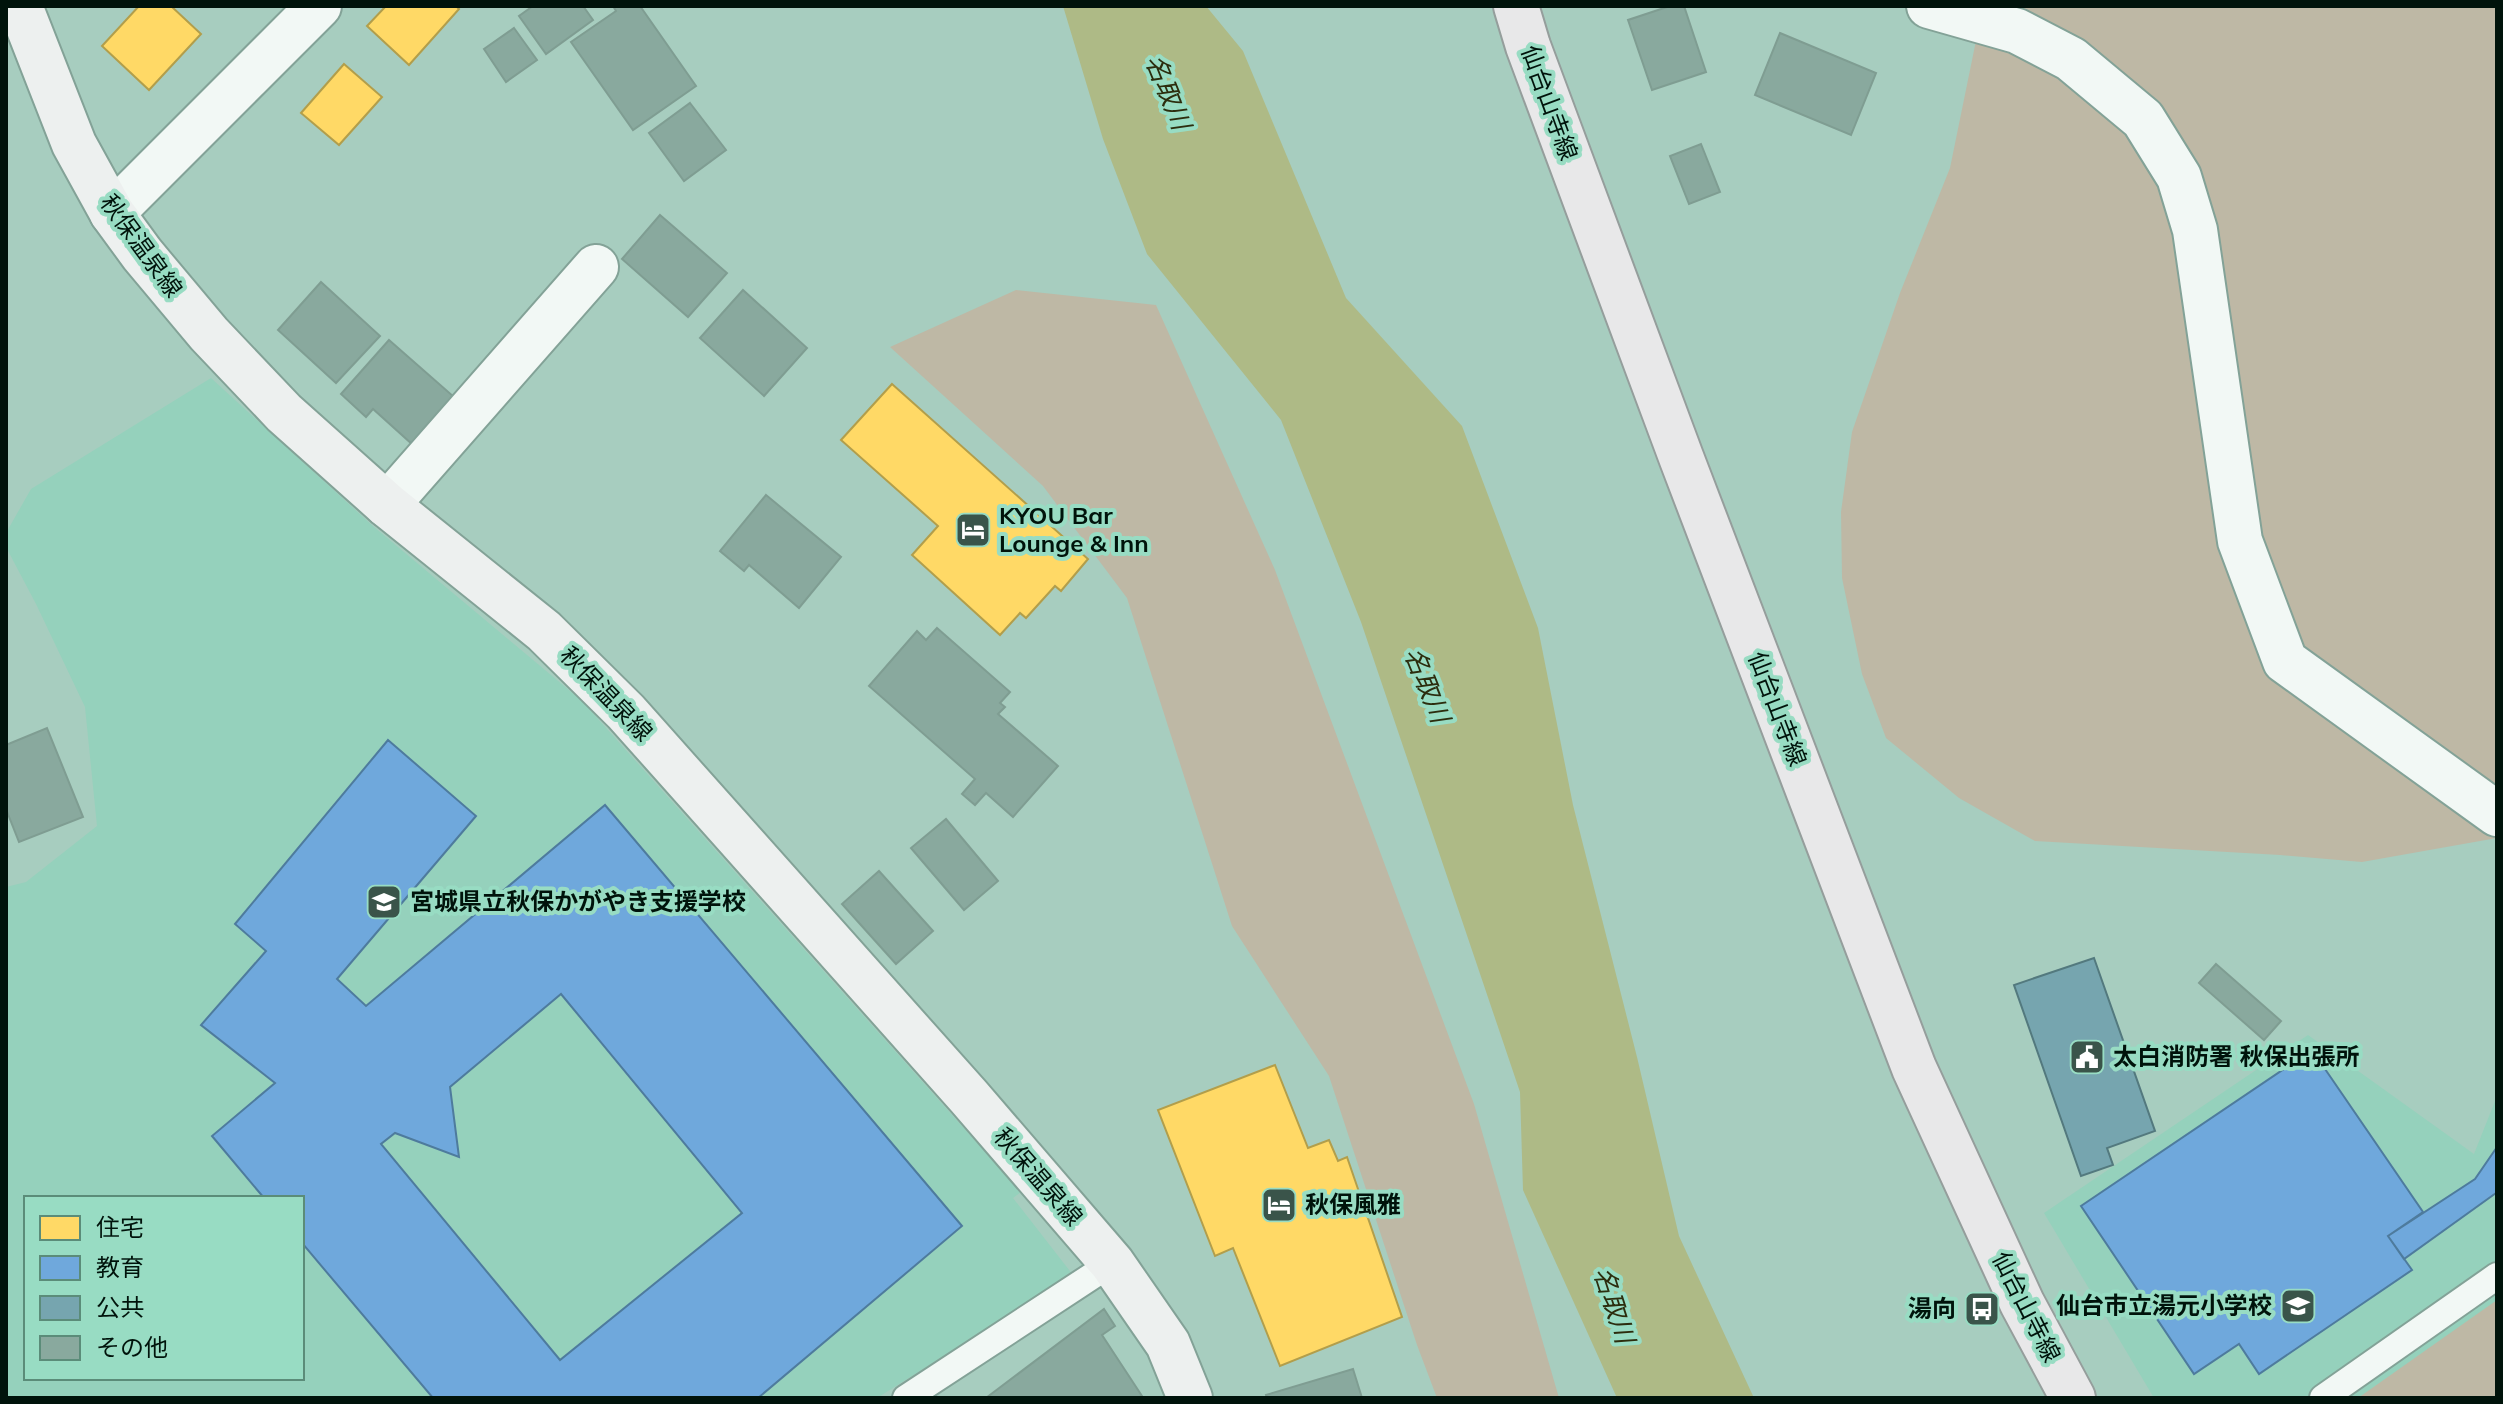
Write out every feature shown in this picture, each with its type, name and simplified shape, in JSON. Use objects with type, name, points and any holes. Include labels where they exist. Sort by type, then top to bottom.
[{"type":"main road","name":"秋保温泉線","points":[[20,6],[74,144],[112,213],[209,334],[284,413],[387,505],[544,631],[626,712],[1112,1263],[1168,1344],[1190,1398]]},
{"type":"main road","name":"仙台山寺線","points":[[1516,6],[1528,46],[1675,442],[1914,1068],[2022,1303],[2073,1398]]},
{"type":"street","points":[[112,213],[319,6]]},
{"type":"street","points":[[1929,6],[2017,31],[2071,59],[2143,119],[2179,177],[2195,230],[2240,541],[2285,661],[2497,814]]},
{"type":"street","points":[[387,505],[596,267]]},
{"type":"lane","points":[[906,1398],[1112,1263]]},
{"type":"lane","points":[[2323,1398],[2497,1276]]},
{"type":"shaded area","points":[[1977,6],[2497,6],[2497,838],[2362,862],[2035,841],[1959,798],[1886,738],[1862,674],[1842,578],[1841,512],[1852,432],[1900,293],[1950,168],[1979,26]]},
{"type":"shaded area","points":[[1016,290],[1156,305],[1275,570],[1474,1104],[1559,1398],[1437,1398],[1329,1076],[1232,926],[1127,598],[1043,486],[890,347]]},
{"type":"shaded area","name":"宮城県立秋保かがやき支援学校","points":[[211,378],[374,527],[582,701],[1021,1192],[1013,1198],[1073,1275],[877,1398],[6,1398],[6,887],[26,882],[97,826],[85,707],[6,547],[6,533],[31,489]]},
{"type":"shaded area","name":"仙台市立湯元小学校","points":[[2308,1035],[2474,1154],[2497,1096],[2497,1398],[2154,1398],[2044,1213]]},
{"type":"shaded area","points":[[2497,1300],[2497,1398],[2358,1398]]},
{"type":"water","name":"名取川","points":[[1063,6],[1206,6],[1243,51],[1346,298],[1462,426],[1538,628],[1573,805],[1679,1236],[1754,1398],[1617,1398],[1523,1190],[1520,1092],[1361,622],[1281,420],[1147,254],[1103,139]]},
{"type":"building: 住宅","points":[[139,6],[171,6],[201,34],[149,90],[102,46]]},
{"type":"building: 住宅","points":[[386,6],[456,6],[459,9],[409,65],[367,26]]},
{"type":"building: 住宅","points":[[344,64],[382,97],[339,145],[301,113]]},
{"type":"building: 住宅","points":[[892,384],[1088,559],[1061,591],[1055,586],[1026,618],[1020,613],[1000,635],[912,555],[938,526],[841,440]]},
{"type":"building: 住宅","name":"秋保風雅","points":[[1275,1065],[1308,1148],[1329,1140],[1338,1161],[1347,1157],[1402,1317],[1280,1366],[1233,1248],[1215,1256],[1158,1110]]},
{"type":"building: 教育","points":[[388,740],[476,816],[337,979],[366,1006],[605,805],[962,1226],[758,1398],[433,1398],[304,1245],[304,1196],[262,1196],[212,1136],[275,1083],[201,1025],[266,951],[235,924]],"holes":[[[561,994],[742,1213],[560,1360],[381,1144],[395,1133],[459,1157],[450,1087]]]},
{"type":"building: 教育","points":[[2312,1050],[2423,1212],[2388,1236],[2412,1270],[2259,1374],[2239,1344],[2194,1374],[2081,1206]]},
{"type":"building: 教育","points":[[2497,1147],[2496,1193],[2404,1259],[2388,1236],[2475,1179]]},
{"type":"building: 公共","points":[[2094,958],[2155,1131],[2107,1148],[2113,1165],[2081,1176],[2014,985]]},
{"type":"building: その他","points":[[533,6],[583,6],[593,20],[546,54],[519,16]]},
{"type":"building: その他","points":[[613,6],[640,6],[696,86],[633,130],[571,42],[616,11]]},
{"type":"building: その他","points":[[1670,6],[1684,6],[1706,72],[1652,90],[1628,20]]},
{"type":"building: その他","points":[[514,28],[537,60],[506,82],[484,49]]},
{"type":"building: その他","points":[[1780,33],[1876,73],[1851,135],[1755,95]]},
{"type":"building: その他","points":[[690,103],[726,150],[684,181],[649,133]]},
{"type":"building: その他","points":[[1701,144],[1720,192],[1689,204],[1670,156]]},
{"type":"building: その他","points":[[660,215],[727,273],[688,317],[622,259]]},
{"type":"building: その他","points":[[321,282],[380,336],[336,383],[278,330]]},
{"type":"building: その他","points":[[743,290],[807,348],[764,396],[700,338]]},
{"type":"building: その他","points":[[389,340],[454,397],[413,445],[373,409],[366,417],[341,394]]},
{"type":"building: その他","points":[[766,495],[841,557],[799,608],[749,565],[744,571],[720,551]]},
{"type":"building: その他","points":[[937,628],[1010,692],[1000,703],[1005,707],[998,714],[1058,766],[1013,817],[986,793],[975,805],[962,794],[975,779],[869,686],[917,631],[926,640]]},
{"type":"building: その他","points":[[47,728],[83,817],[19,842],[6,809],[6,745]]},
{"type":"building: その他","points":[[946,819],[998,881],[964,910],[911,848]]},
{"type":"building: その他","points":[[879,871],[933,931],[896,964],[842,904]]},
{"type":"building: その他","points":[[2216,964],[2281,1021],[2264,1040],[2199,983]]},
{"type":"building: その他","points":[[1104,1309],[1115,1326],[1102,1335],[1142,1396],[986,1398]]},
{"type":"building: その他","points":[[1353,1369],[1362,1398],[1267,1398],[1266,1395]]},
{"type":"place","name":"KYOU Bar Lounge & Inn","points":[[973,530]]},
{"type":"place","name":"宮城県立秋保かがやき支援学校","points":[[384,902]]},
{"type":"place","name":"太白消防署 秋保出張所","points":[[2087,1057]]},
{"type":"place","name":"秋保風雅","points":[[1279,1205]]},
{"type":"place","name":"仙台市立湯元小学校","points":[[2298,1306]]},
{"type":"place","name":"湯向","points":[[1982,1309]]}]
